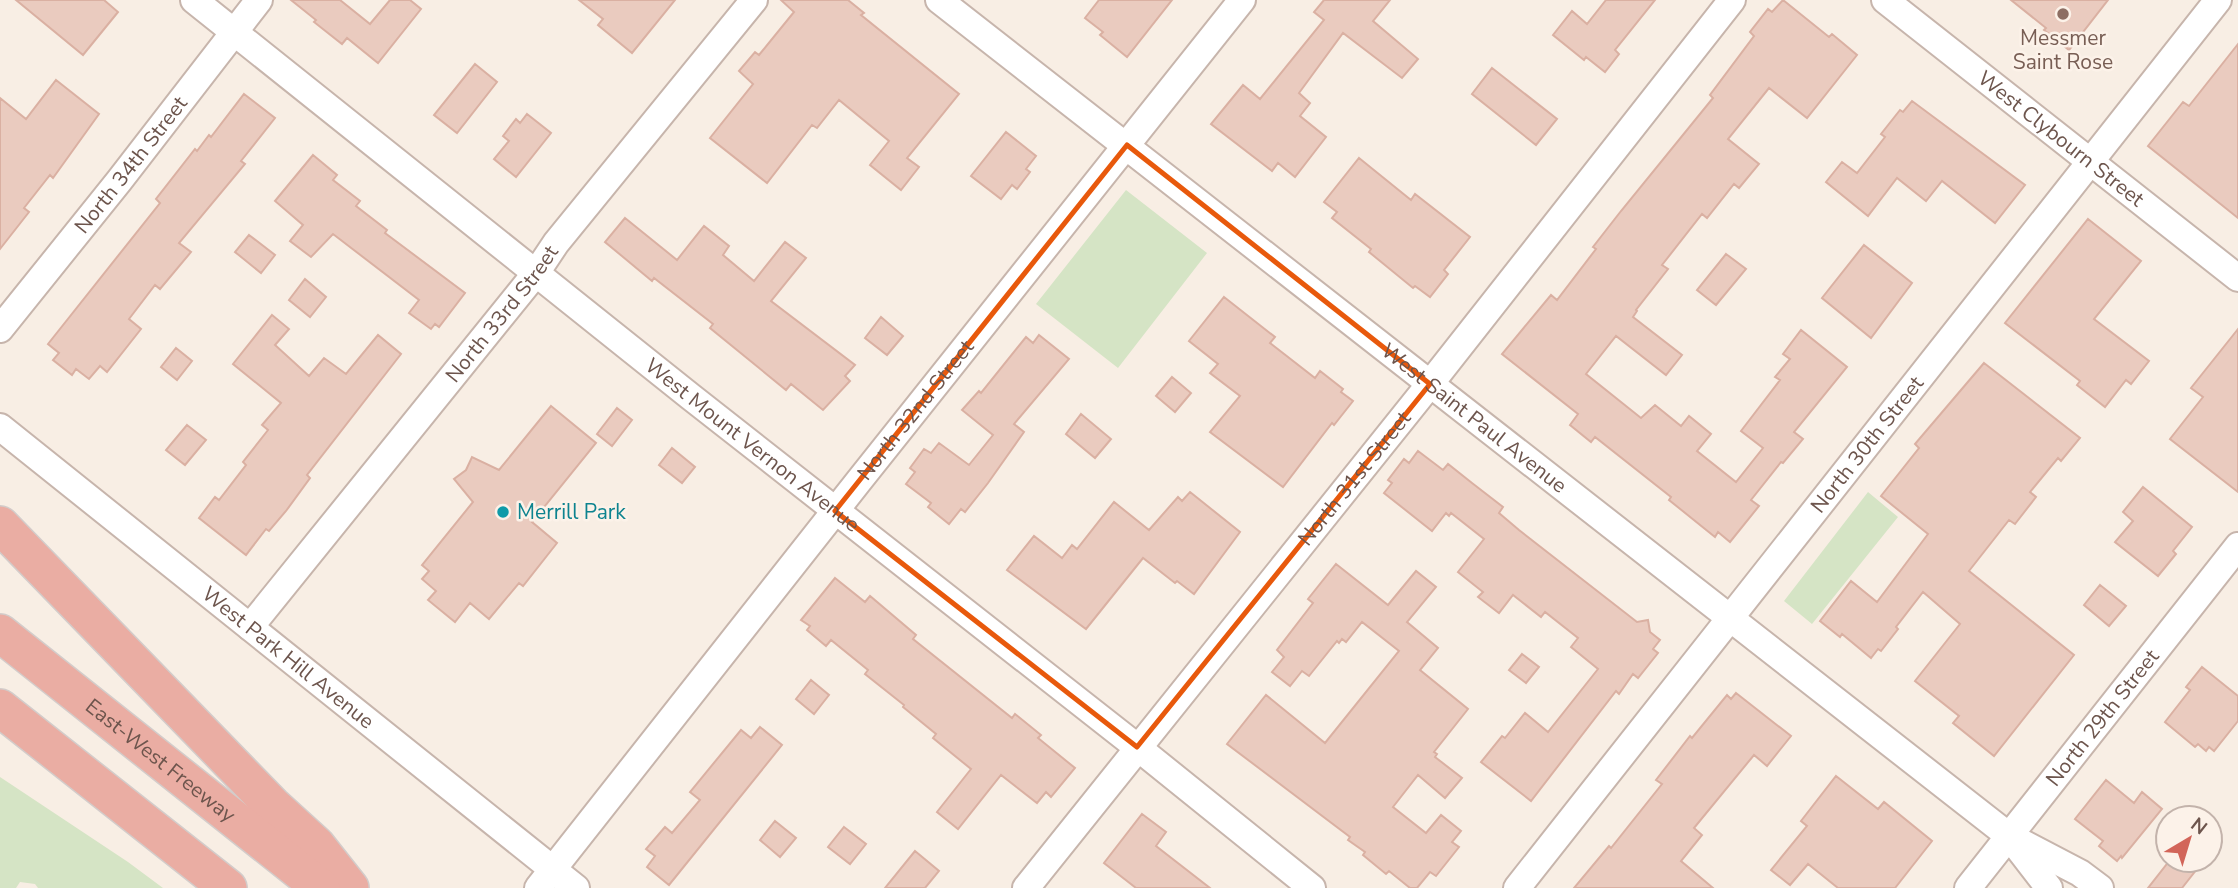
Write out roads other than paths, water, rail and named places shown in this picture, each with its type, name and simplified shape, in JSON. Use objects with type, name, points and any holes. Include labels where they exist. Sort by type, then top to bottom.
[{"type":"highway","points":[[0,525],[272,805],[316,845],[350,888]]},
{"type":"highway","name":"East-West Freeway","points":[[0,633],[321,888]]},
{"type":"highway","points":[[0,708],[228,888]]},
{"type":"street","name":"West Mount Vernon Avenue","points":[[194,0],[1312,888]]},
{"type":"street","name":"North 34th Street","points":[[0,329],[259,0]]},
{"type":"street","name":"North 33rd Street","points":[[250,627],[754,0]]},
{"type":"street","name":"West Saint Paul Avenue","points":[[939,0],[2009,836],[2080,873],[2100,888]]},
{"type":"street","name":"North 32nd Street","points":[[545,879],[1242,0]]},
{"type":"street","name":"North 31st Street","points":[[1026,888],[1430,384],[1732,0]]},
{"type":"street","name":"West Clybourn Street","points":[[1885,0],[2238,278]]},
{"type":"street","name":"North 30th Street","points":[[1517,888],[2218,0]]},
{"type":"street","name":"West Park Hill Avenue","points":[[0,427],[250,627],[545,879],[576,888]]},
{"type":"street","name":"North 29th Street","points":[[1968,888],[2238,546]]},
{"type":"street","name":"West Saint Paul Avenue","points":[[2009,836],[2049,888]]},
{"type":"place","name":"Messmer Saint Rose","points":[[2063,14]]},
{"type":"place","name":"Merrill Park","points":[[503,512]]}]
